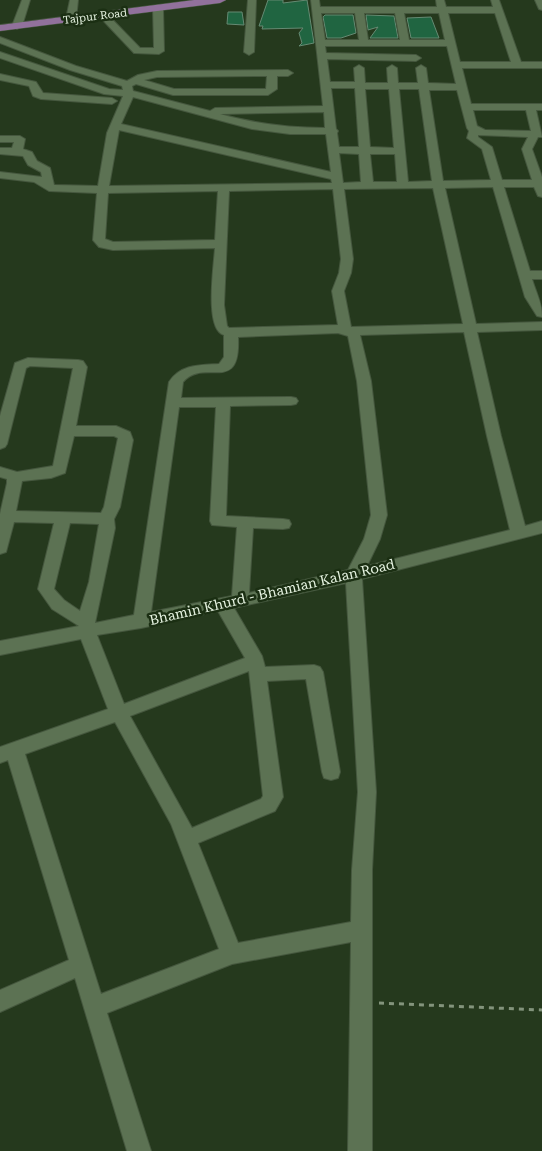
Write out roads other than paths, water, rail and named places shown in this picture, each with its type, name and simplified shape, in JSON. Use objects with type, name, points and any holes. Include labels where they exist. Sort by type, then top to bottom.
[{"type":"main road","name":"Tajpur Road","points":[[0,28],[103,15],[152,6],[220,0]]},
{"type":"street","points":[[17,26],[26,0]]},
{"type":"street","points":[[71,19],[74,0]]},
{"type":"street","points":[[249,52],[252,0]]},
{"type":"street","points":[[495,0],[517,65]]},
{"type":"street","points":[[540,0],[542,7]]},
{"type":"street","points":[[360,1151],[362,870],[367,792],[354,575],[371,546],[377,530],[379,515],[364,381],[354,335],[347,330],[338,298],[338,291],[345,273],[347,259],[335,150],[315,5],[359,10],[399,10],[442,5],[499,10]]},
{"type":"street","points":[[442,5],[472,128],[483,133],[538,134]]},
{"type":"street","points":[[103,15],[137,51],[156,52],[159,51],[152,6]]},
{"type":"street","points":[[359,10],[364,43]]},
{"type":"street","points":[[399,10],[405,43]]},
{"type":"street","points":[[288,73],[156,74],[129,90],[116,94],[0,56],[4,42],[73,68],[129,90],[140,95],[203,113],[274,130],[332,131]]},
{"type":"street","points":[[320,43],[452,43]]},
{"type":"street","points":[[322,56],[418,63],[438,184],[494,436],[519,533]]},
{"type":"street","points":[[457,65],[542,65]]},
{"type":"street","points":[[360,68],[367,184]]},
{"type":"street","points":[[392,68],[403,184]]},
{"type":"street","points":[[0,77],[32,84],[36,87],[37,94],[41,96],[129,90],[268,92],[272,89],[272,73]]},
{"type":"street","points":[[326,85],[462,87]]},
{"type":"street","points":[[129,90],[115,126],[103,189],[100,240],[104,244],[113,246],[220,244]]},
{"type":"street","points":[[467,107],[536,107],[535,125],[538,134]]},
{"type":"street","points":[[203,113],[229,110],[329,109]]},
{"type":"street","points":[[115,126],[338,181],[367,184],[540,183]]},
{"type":"street","points":[[475,130],[472,138],[487,147],[531,297],[542,313]]},
{"type":"street","points":[[538,134],[527,149],[540,183],[542,194]]},
{"type":"street","points":[[0,139],[20,139],[17,151]]},
{"type":"street","points":[[335,150],[400,151]]},
{"type":"street","points":[[0,151],[17,151],[28,154],[32,162],[44,167],[49,188]]},
{"type":"street","points":[[0,175],[37,179],[49,188],[66,190],[224,187],[338,181]]},
{"type":"street","points":[[224,187],[218,319],[220,327],[225,331],[542,326]]},
{"type":"street","points":[[524,275],[542,274]]},
{"type":"street","points":[[141,622],[176,382],[179,376],[185,372],[229,366],[231,361],[231,332]]},
{"type":"street","points":[[0,444],[20,366],[23,362],[78,364],[80,367],[60,469],[51,473],[7,475],[7,516],[0,548]]},
{"type":"street","points":[[223,402],[217,520],[222,523],[283,524]]},
{"type":"street","points":[[173,404],[291,402]]},
{"type":"street","points":[[68,431],[116,431],[125,435],[126,440],[112,507],[106,519],[108,528],[87,627],[119,714],[180,821],[232,954]]},
{"type":"street","points":[[7,516],[106,519]]},
{"type":"street","points":[[63,518],[46,589],[50,598],[87,627]]},
{"type":"street","points":[[187,838],[268,805],[272,801],[273,793],[257,668],[232,603],[245,523]]},
{"type":"street","name":"Bhamin Khurd - Bhamian Kalan Road","points":[[0,648],[87,627],[141,622],[232,603],[354,575],[542,527]]},
{"type":"street","points":[[138,1151],[81,965],[7,753],[257,668],[314,672],[331,772]]},
{"type":"street","points":[[94,1007],[232,954],[362,930]]},
{"type":"street","points":[[0,1001],[81,965]]}]
